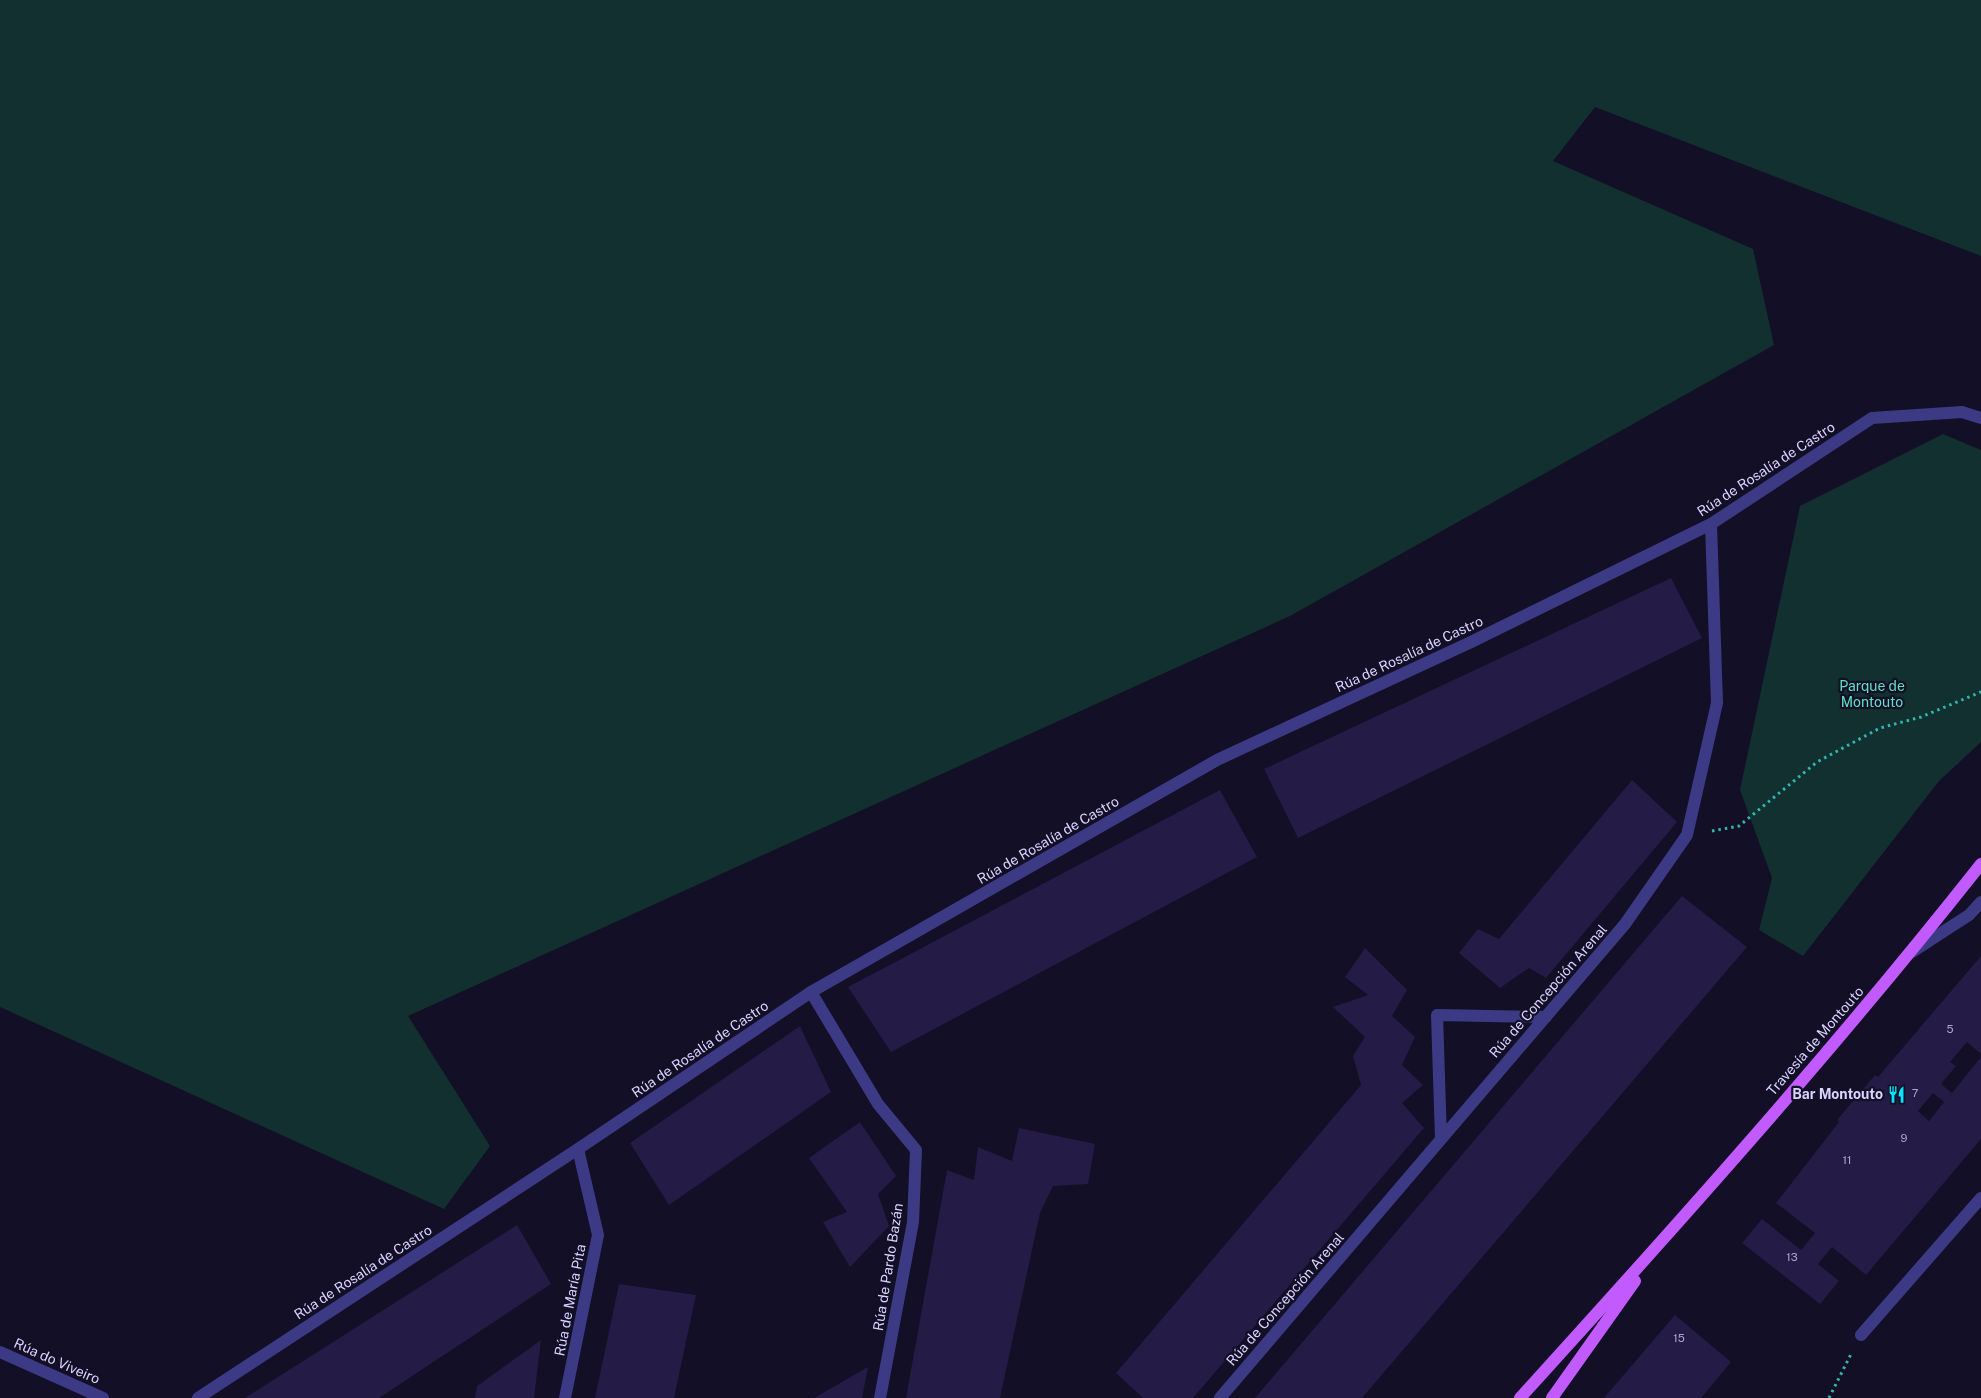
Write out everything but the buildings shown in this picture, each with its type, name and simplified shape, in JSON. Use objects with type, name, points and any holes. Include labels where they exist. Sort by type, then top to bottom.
[{"type":"main road","name":"Travesía de Montouto","points":[[1520,1398],[1668,1234],[1912,952],[1981,864]]},
{"type":"main road","name":"Travesía de Montouto","points":[[1552,1398],[1668,1234]]},
{"type":"street","name":"Rúa de Rosalía de Castro","points":[[198,1398],[578,1149],[811,992],[1217,760],[1469,643],[1711,524],[1872,418],[1962,412],[1981,418]]},
{"type":"street","name":"Rúa de Concepción Arenal","points":[[1220,1398],[1625,924],[1686,835],[1717,703],[1711,524]]},
{"type":"street","points":[[1912,952],[1969,915],[1981,902]]},
{"type":"street","name":"Rúa de Pardo Bazán","points":[[811,992],[878,1104],[916,1150],[913,1222],[880,1398]]},
{"type":"street","points":[[1441,1139],[1437,1015],[1546,1017]]},
{"type":"street","name":"Rúa de María Pita","points":[[565,1398],[598,1234],[578,1149]]},
{"type":"street","points":[[1861,1336],[1981,1198]]},
{"type":"street","name":"Rúa do Viveiro","points":[[0,1352],[103,1398]]},
{"type":"path","points":[[1686,835],[1738,826],[1817,762],[1880,728],[1921,716],[1981,692]]},
{"type":"path","points":[[1828,1398],[1861,1336]]},
{"type":"green space","points":[[0,0],[1981,0],[1981,256],[1595,107],[1553,161],[1753,249],[1774,345],[1290,616],[408,1016],[490,1146],[444,1209],[0,1007]]},
{"type":"green space","name":"Parque de Montouto","points":[[1943,434],[1981,450],[1981,742],[1939,781],[1803,956],[1759,930],[1772,878],[1740,790],[1800,506]]},
{"type":"place","name":"Bar Montouto","points":[[1897,1094]]}]
